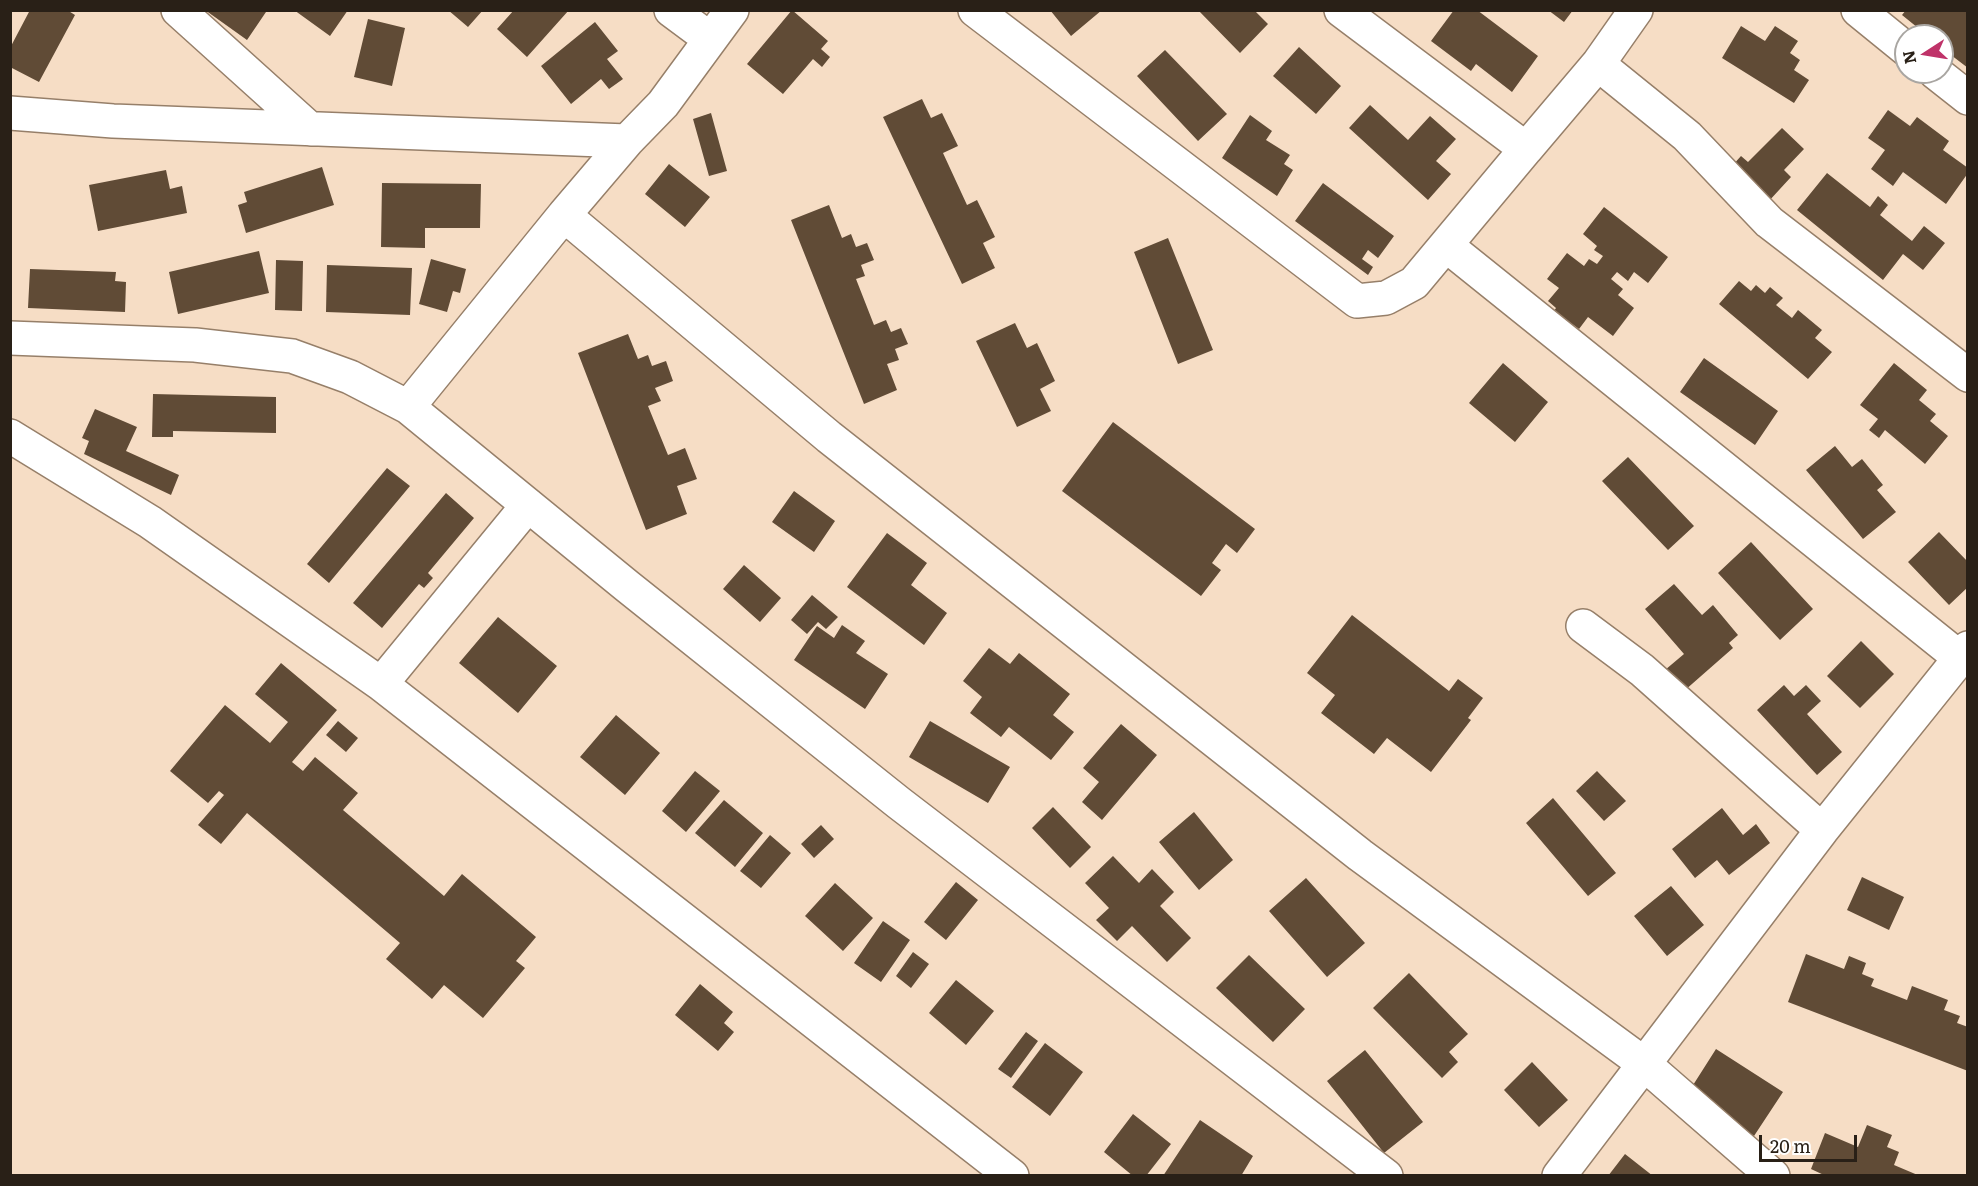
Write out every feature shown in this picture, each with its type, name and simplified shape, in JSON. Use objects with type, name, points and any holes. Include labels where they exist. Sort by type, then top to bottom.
[{"type":"street","points":[[178,10],[310,129]]},
{"type":"street","points":[[671,10],[710,39]]},
{"type":"street","points":[[408,407],[564,215],[627,141],[663,104],[732,10]]},
{"type":"street","points":[[975,10],[1356,301],[1386,298],[1414,283],[1598,64],[1636,10]]},
{"type":"street","points":[[1341,10],[1526,150]]},
{"type":"street","points":[[1858,10],[1894,39]]},
{"type":"street","points":[[1598,64],[1687,136],[1769,222],[1968,375]]},
{"type":"street","points":[[1950,84],[1968,98]]},
{"type":"street","points":[[10,113],[113,121],[627,141]]},
{"type":"street","points":[[564,215],[829,438],[1360,855],[1642,1063],[1773,1176]]},
{"type":"street","points":[[1447,246],[1964,653],[1822,830],[1642,1063],[1559,1176]]},
{"type":"street","points":[[10,338],[195,345],[292,356],[350,377],[408,407],[899,803],[1386,1176]]},
{"type":"street","points":[[10,436],[150,522],[381,684],[1012,1176]]},
{"type":"street","points":[[381,684],[528,505]]},
{"type":"street","points":[[1583,626],[1642,670],[1822,830]]},
{"type":"building","points":[[30,10],[67,10],[75,15],[39,82],[10,67],[10,48]]},
{"type":"building","points":[[205,10],[263,10],[266,12],[247,40]]},
{"type":"building","points":[[294,10],[348,10],[330,36]]},
{"type":"building","points":[[448,10],[483,10],[468,27]]},
{"type":"building","points":[[514,10],[569,10],[527,57],[497,29]]},
{"type":"building","points":[[792,10],[828,41],[821,49],[830,57],[822,67],[813,59],[783,94],[747,64]]},
{"type":"building","points":[[1050,10],[1102,10],[1071,36]]},
{"type":"building","points":[[1198,10],[1254,10],[1268,24],[1240,53]]},
{"type":"building","points":[[1454,10],[1477,10],[1538,56],[1512,92],[1476,64],[1471,71],[1431,41]]},
{"type":"building","points":[[1548,10],[1573,10],[1564,22]]},
{"type":"building","points":[[1906,10],[1968,12],[1968,68],[1954,57],[1954,24],[1913,24],[1902,15]]},
{"type":"building","points":[[368,19],[405,28],[392,86],[354,77]]},
{"type":"building","points":[[595,22],[618,51],[607,59],[623,79],[609,89],[601,79],[571,104],[541,66]]},
{"type":"building","points":[[1741,26],[1765,41],[1775,26],[1798,41],[1790,53],[1800,60],[1794,70],[1809,80],[1794,103],[1722,58]]},
{"type":"building","points":[[1299,47],[1341,86],[1316,114],[1273,76]]},
{"type":"building","points":[[1165,50],[1227,114],[1198,141],[1137,76]]},
{"type":"building","points":[[922,99],[931,118],[942,113],[958,146],[943,153],[967,205],[977,200],[995,237],[983,243],[995,268],[962,284],[883,117]]},
{"type":"building","points":[[1370,105],[1408,140],[1430,116],[1456,139],[1436,161],[1451,174],[1428,200],[1349,128]]},
{"type":"building","points":[[1888,110],[1910,126],[1917,117],[1949,141],[1943,150],[1968,168],[1968,173],[1946,204],[1903,172],[1893,186],[1871,169],[1885,150],[1868,138]]},
{"type":"building","points":[[711,113],[727,171],[709,176],[693,119]]},
{"type":"building","points":[[1250,115],[1272,131],[1266,140],[1290,155],[1284,164],[1293,170],[1277,196],[1222,158]]},
{"type":"building","points":[[1782,128],[1804,149],[1784,170],[1791,177],[1768,202],[1732,166],[1741,156],[1748,162]]},
{"type":"building","points":[[669,164],[710,197],[685,227],[645,194]]},
{"type":"building","points":[[322,167],[334,205],[246,233],[238,205],[247,202],[244,192]]},
{"type":"building","points":[[166,170],[170,189],[182,186],[187,213],[98,231],[89,185]]},
{"type":"building","points":[[1827,173],[1870,207],[1878,196],[1888,205],[1880,215],[1912,241],[1924,226],[1945,243],[1923,270],[1903,254],[1883,280],[1797,210]]},
{"type":"building","points":[[382,183],[481,184],[480,228],[425,228],[425,248],[381,247]]},
{"type":"building","points":[[1323,183],[1394,236],[1378,258],[1368,250],[1362,259],[1373,267],[1368,275],[1295,221]]},
{"type":"building","points":[[829,205],[842,238],[851,234],[856,247],[867,243],[874,260],[861,265],[865,276],[856,279],[874,325],[886,320],[891,332],[901,328],[908,344],[895,349],[899,360],[887,364],[897,390],[864,404],[791,220]]},
{"type":"building","points":[[1604,207],[1668,257],[1648,283],[1634,272],[1628,281],[1617,272],[1611,279],[1623,289],[1618,295],[1634,308],[1613,336],[1588,317],[1579,329],[1572,324],[1565,333],[1548,320],[1556,308],[1548,301],[1559,288],[1547,279],[1567,253],[1584,266],[1589,259],[1597,264],[1603,256],[1594,250],[1597,246],[1583,234]]},
{"type":"building","points":[[1168,238],[1213,350],[1178,364],[1134,252]]},
{"type":"building","points":[[259,251],[269,293],[178,314],[169,272]]},
{"type":"building","points":[[431,259],[466,269],[460,293],[453,291],[447,312],[419,304]]},
{"type":"building","points":[[276,260],[303,261],[302,311],[275,310]]},
{"type":"building","points":[[327,265],[412,268],[410,315],[326,312]]},
{"type":"building","points":[[30,269],[116,272],[115,281],[126,282],[125,312],[28,308]]},
{"type":"building","points":[[1739,281],[1751,291],[1756,285],[1765,293],[1770,287],[1783,298],[1776,305],[1792,318],[1798,310],[1822,330],[1815,338],[1832,352],[1808,379],[1719,304]]},
{"type":"building","points":[[1015,323],[1027,348],[1037,343],[1055,381],[1040,389],[1051,411],[1017,427],[976,341]]},
{"type":"building","points":[[628,334],[638,359],[648,355],[652,366],[666,361],[673,381],[655,388],[661,401],[648,406],[668,455],[685,448],[697,479],[677,486],[687,514],[646,530],[578,353]]},
{"type":"building","points":[[1704,358],[1778,411],[1755,445],[1680,392]]},
{"type":"building","points":[[1503,363],[1548,402],[1515,442],[1469,403]]},
{"type":"building","points":[[1894,363],[1927,390],[1919,400],[1936,414],[1930,421],[1948,436],[1925,464],[1885,430],[1879,438],[1869,430],[1878,419],[1860,405]]},
{"type":"building","points":[[153,394],[276,397],[276,433],[173,431],[173,437],[152,437]]},
{"type":"building","points":[[95,409],[137,427],[126,451],[179,475],[171,495],[84,454],[89,441],[82,438]]},
{"type":"building","points":[[1113,422],[1255,529],[1237,553],[1226,544],[1212,563],[1221,570],[1201,596],[1062,491]]},
{"type":"building","points":[[1835,446],[1852,467],[1862,459],[1883,485],[1877,490],[1896,512],[1863,539],[1806,470]]},
{"type":"building","points":[[1628,457],[1694,526],[1668,550],[1602,481]]},
{"type":"building","points":[[387,468],[410,486],[329,583],[307,564]]},
{"type":"building","points":[[794,491],[835,521],[814,552],[772,522]]},
{"type":"building","points":[[446,493],[474,518],[428,573],[433,578],[424,588],[419,584],[382,628],[353,603]]},
{"type":"building","points":[[1939,532],[1968,562],[1968,587],[1949,605],[1908,562]]},
{"type":"building","points":[[887,533],[927,563],[911,585],[947,613],[924,645],[847,587]]},
{"type":"building","points":[[1751,542],[1813,609],[1780,640],[1718,573]]},
{"type":"building","points":[[744,565],[781,598],[760,622],[723,589]]},
{"type":"building","points":[[1674,584],[1702,615],[1713,605],[1738,635],[1729,643],[1733,648],[1684,691],[1665,670],[1684,654],[1645,609]]},
{"type":"building","points":[[812,595],[838,617],[826,629],[818,622],[807,634],[791,620]]},
{"type":"building","points":[[1352,615],[1449,691],[1458,679],[1483,698],[1468,718],[1471,720],[1431,772],[1387,738],[1374,754],[1321,713],[1335,695],[1307,673]]},
{"type":"building","points":[[498,617],[557,666],[518,713],[459,663]]},
{"type":"building","points":[[842,625],[865,641],[856,653],[888,674],[865,709],[794,660],[817,626],[834,638]]},
{"type":"building","points":[[1861,641],[1894,674],[1860,708],[1827,676]]},
{"type":"building","points":[[989,648],[1010,664],[1019,653],[1070,694],[1053,715],[1074,732],[1051,760],[1009,727],[1001,737],[970,713],[982,697],[963,681]]},
{"type":"building","points":[[281,663],[337,710],[292,762],[303,771],[315,757],[358,793],[343,810],[444,896],[462,874],[536,937],[516,961],[525,968],[483,1018],[444,985],[432,999],[386,959],[400,943],[247,813],[221,844],[198,825],[224,795],[219,791],[208,803],[170,771],[225,705],[270,743],[288,722],[255,694]]},
{"type":"building","points":[[1784,685],[1794,696],[1806,685],[1821,701],[1807,714],[1842,752],[1817,775],[1757,710]]},
{"type":"building","points":[[616,715],[660,753],[625,795],[580,757]]},
{"type":"building","points":[[338,721],[358,738],[346,752],[326,735]]},
{"type":"building","points":[[930,721],[1010,767],[988,803],[909,757]]},
{"type":"building","points":[[1121,724],[1157,755],[1102,820],[1082,802],[1099,782],[1083,768]]},
{"type":"building","points":[[695,771],[720,791],[686,832],[662,811]]},
{"type":"building","points":[[1597,771],[1626,801],[1604,821],[1576,791]]},
{"type":"building","points":[[1553,798],[1616,873],[1588,896],[1526,823]]},
{"type":"building","points":[[724,800],[763,833],[735,867],[695,833]]},
{"type":"building","points":[[1053,807],[1091,847],[1070,868],[1032,828]]},
{"type":"building","points":[[1722,808],[1743,835],[1756,824],[1770,843],[1729,875],[1717,860],[1695,878],[1672,849]]},
{"type":"building","points":[[1194,812],[1233,860],[1199,890],[1159,842]]},
{"type":"building","points":[[821,825],[834,839],[814,858],[801,844]]},
{"type":"building","points":[[770,835],[791,853],[761,888],[740,871]]},
{"type":"building","points":[[1113,856],[1139,883],[1152,869],[1174,892],[1160,906],[1191,938],[1167,962],[1132,926],[1117,941],[1096,920],[1109,908],[1085,883]]},
{"type":"building","points":[[1862,877],[1904,897],[1889,930],[1847,910]]},
{"type":"building","points":[[1306,878],[1365,943],[1327,977],[1269,911]]},
{"type":"building","points":[[956,882],[978,900],[946,940],[924,922]]},
{"type":"building","points":[[835,883],[873,918],[843,951],[805,916]]},
{"type":"building","points":[[1671,886],[1704,925],[1667,956],[1634,916]]},
{"type":"building","points":[[883,921],[910,940],[881,982],[854,963]]},
{"type":"building","points":[[913,952],[929,964],[911,988],[896,976]]},
{"type":"building","points":[[1806,954],[1844,969],[1849,956],[1866,963],[1862,974],[1874,979],[1871,986],[1907,1000],[1912,986],[1948,1000],[1944,1010],[1960,1016],[1957,1023],[1968,1027],[1968,1071],[1788,1002]]},
{"type":"building","points":[[1249,955],[1305,1009],[1273,1042],[1216,988]]},
{"type":"building","points":[[1409,973],[1468,1034],[1449,1052],[1458,1062],[1442,1078],[1373,1008]]},
{"type":"building","points":[[956,980],[994,1011],[966,1045],[929,1013]]},
{"type":"building","points":[[700,984],[733,1012],[724,1023],[734,1032],[718,1051],[675,1015]]},
{"type":"building","points":[[1026,1032],[1038,1041],[1011,1078],[998,1069]]},
{"type":"building","points":[[1045,1043],[1083,1072],[1050,1116],[1012,1087]]},
{"type":"building","points":[[1716,1049],[1783,1092],[1754,1136],[1688,1093]]},
{"type":"building","points":[[1365,1050],[1423,1122],[1384,1153],[1327,1081]]},
{"type":"building","points":[[1532,1062],[1568,1100],[1539,1127],[1504,1090]]},
{"type":"building","points":[[1133,1114],[1171,1144],[1146,1176],[1133,1176],[1104,1152]]},
{"type":"building","points":[[1200,1120],[1253,1156],[1241,1176],[1163,1176]]},
{"type":"building","points":[[1867,1125],[1892,1135],[1887,1147],[1899,1152],[1894,1165],[1920,1176],[1826,1176],[1811,1169],[1825,1133],[1858,1147]]},
{"type":"building","points":[[1625,1154],[1653,1176],[1608,1176]]}]
